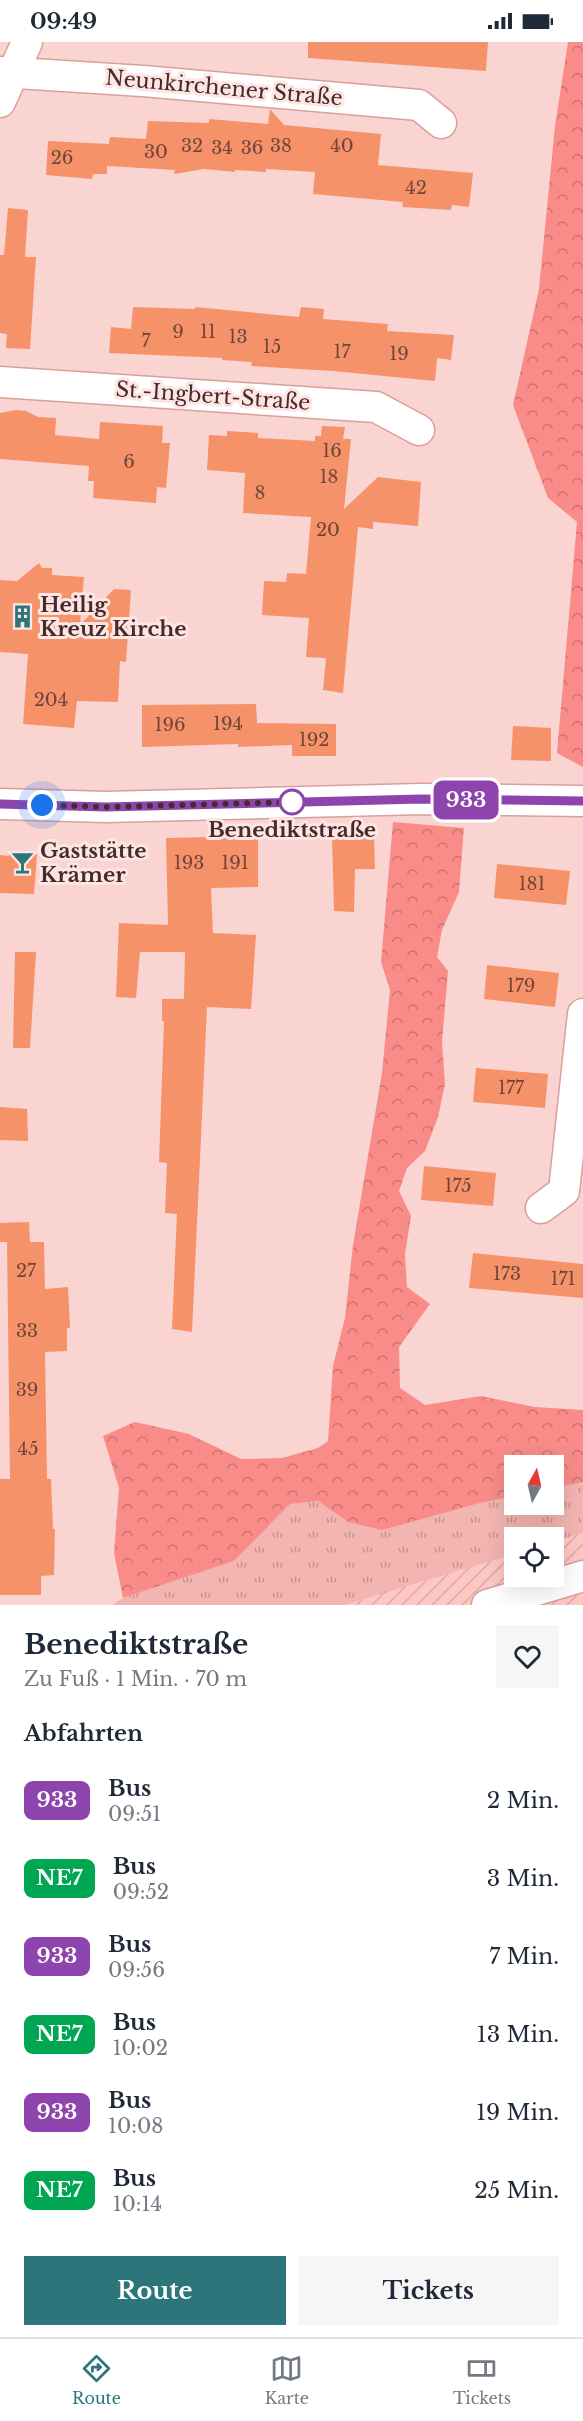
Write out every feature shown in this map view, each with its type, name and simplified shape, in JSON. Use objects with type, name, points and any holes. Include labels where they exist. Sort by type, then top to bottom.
[{"type":"street","points":[[0,102],[7,72],[27,42]]},
{"type":"street","name":"Neunkirchener Straße","points":[[7,72],[143,81],[419,105],[441,123]]},
{"type":"street","name":"St.-Ingbert-Straße","points":[[0,382],[376,407],[419,430]]},
{"type":"street","points":[[0,804],[106,807],[421,799],[583,801]]},
{"type":"street","points":[[541,1208],[564,1191],[583,1014]]},
{"type":"street","points":[[487,1605],[583,1576]]},
{"type":"shaded area","points":[[583,1533],[583,1605],[345,1605],[504,1557],[504,1587],[564,1587],[564,1539]]},
{"type":"green space","points":[[568,42],[583,42],[583,767],[557,753],[577,522],[548,498],[513,405],[539,289],[555,126]]},
{"type":"green space","points":[[393,822],[464,828],[459,892],[442,930],[437,957],[448,971],[442,1042],[445,1084],[438,1117],[425,1151],[407,1168],[399,1191],[411,1216],[405,1254],[407,1287],[430,1304],[399,1347],[400,1388],[425,1405],[481,1396],[535,1407],[583,1410],[583,1482],[564,1486],[564,1455],[504,1455],[504,1498],[382,1530],[348,1522],[318,1501],[290,1504],[234,1561],[123,1598],[114,1553],[119,1488],[103,1436],[135,1422],[189,1434],[241,1459],[282,1458],[318,1448],[328,1441],[333,1366],[345,1318],[353,1245],[382,1073],[390,990],[381,962]]},
{"type":"green space","points":[[583,1482],[583,1533],[564,1539],[564,1527],[504,1527],[504,1557],[345,1605],[112,1605],[123,1598],[234,1561],[290,1504],[318,1501],[348,1522],[504,1498],[504,1515],[564,1515],[564,1486]]},
{"type":"building","points":[[308,42],[488,42],[486,71],[308,58]]},
{"type":"building","points":[[270,109],[284,125],[381,134],[378,165],[473,173],[469,207],[452,205],[451,210],[402,207],[403,202],[313,194],[315,172],[266,169],[266,172],[235,170],[235,172],[204,169],[174,174],[175,170],[107,166],[107,174],[93,174],[92,179],[46,175],[48,141],[109,144],[110,137],[146,139],[148,121],[209,123],[209,119],[268,124]]},
{"type":"building","points":[[8,208],[28,210],[25,257],[36,257],[30,349],[6,348],[7,334],[0,333],[0,255],[4,255]]},
{"type":"building","points":[[133,307],[195,309],[195,307],[299,317],[301,307],[324,309],[323,319],[388,324],[387,331],[454,335],[451,360],[437,358],[435,381],[251,366],[252,362],[222,360],[222,358],[109,353],[111,327],[131,329]]},
{"type":"building","points":[[26,411],[38,417],[56,418],[55,435],[99,439],[100,422],[163,426],[162,443],[170,443],[166,488],[157,487],[156,503],[93,498],[94,481],[88,481],[89,466],[0,459],[0,413]]},
{"type":"building","points":[[322,426],[345,427],[343,439],[351,439],[344,509],[378,477],[421,482],[418,526],[373,522],[373,529],[358,527],[343,693],[323,690],[326,658],[306,657],[309,618],[262,615],[264,581],[286,582],[287,573],[306,574],[311,517],[243,513],[245,473],[207,470],[209,435],[227,436],[227,431],[258,433],[258,438],[315,441],[315,436],[321,436]]},
{"type":"building","points":[[39,563],[42,568],[52,568],[52,575],[84,577],[80,625],[114,589],[131,590],[126,662],[120,661],[118,702],[77,701],[74,728],[23,724],[28,654],[0,652],[0,580],[17,581]]},
{"type":"building","points":[[256,704],[257,723],[336,724],[336,756],[292,756],[292,745],[142,747],[142,705]]},
{"type":"building","points":[[513,726],[551,728],[551,761],[511,760]]},
{"type":"building","points":[[374,835],[375,869],[355,869],[354,912],[334,911],[332,836]]},
{"type":"building","points":[[258,836],[258,887],[211,888],[213,933],[256,935],[251,1009],[207,1007],[192,1332],[172,1329],[177,1214],[165,1213],[167,1163],[159,1162],[164,1021],[162,1021],[162,999],[184,999],[185,952],[140,952],[136,998],[116,997],[119,923],[168,925],[166,838]]},
{"type":"building","points":[[9,853],[37,854],[34,894],[0,893],[0,855],[9,856]]},
{"type":"building","points":[[497,864],[570,871],[566,905],[494,898]]},
{"type":"building","points":[[15,952],[36,952],[30,1048],[13,1048]]},
{"type":"building","points":[[487,965],[559,973],[555,1007],[484,999]]},
{"type":"building","points":[[476,1068],[548,1074],[545,1108],[473,1102]]},
{"type":"building","points":[[0,1107],[27,1109],[28,1141],[0,1140]]},
{"type":"building","points":[[424,1166],[496,1173],[493,1206],[421,1200]]},
{"type":"building","points":[[29,1222],[30,1242],[44,1242],[45,1289],[68,1287],[70,1328],[67,1328],[67,1351],[45,1352],[47,1479],[51,1479],[53,1529],[55,1529],[54,1575],[41,1576],[41,1595],[0,1595],[0,1479],[10,1479],[7,1242],[0,1242],[0,1223]]},
{"type":"building","points":[[473,1253],[583,1264],[583,1298],[469,1288]]},
{"type":"bus line","name":"933","points":[[0,804],[106,807],[421,799],[583,801]]},
{"type":"place","name":"Heilig Kreuz Kirche","points":[[22,617]]},
{"type":"place","name":"Benediktstraße","points":[[292,802]]},
{"type":"place","name":"Gaststätte Krämer","points":[[22,863]]},
{"type":"route","points":[[42,805],[106,807],[297,802],[292,802]]}]
